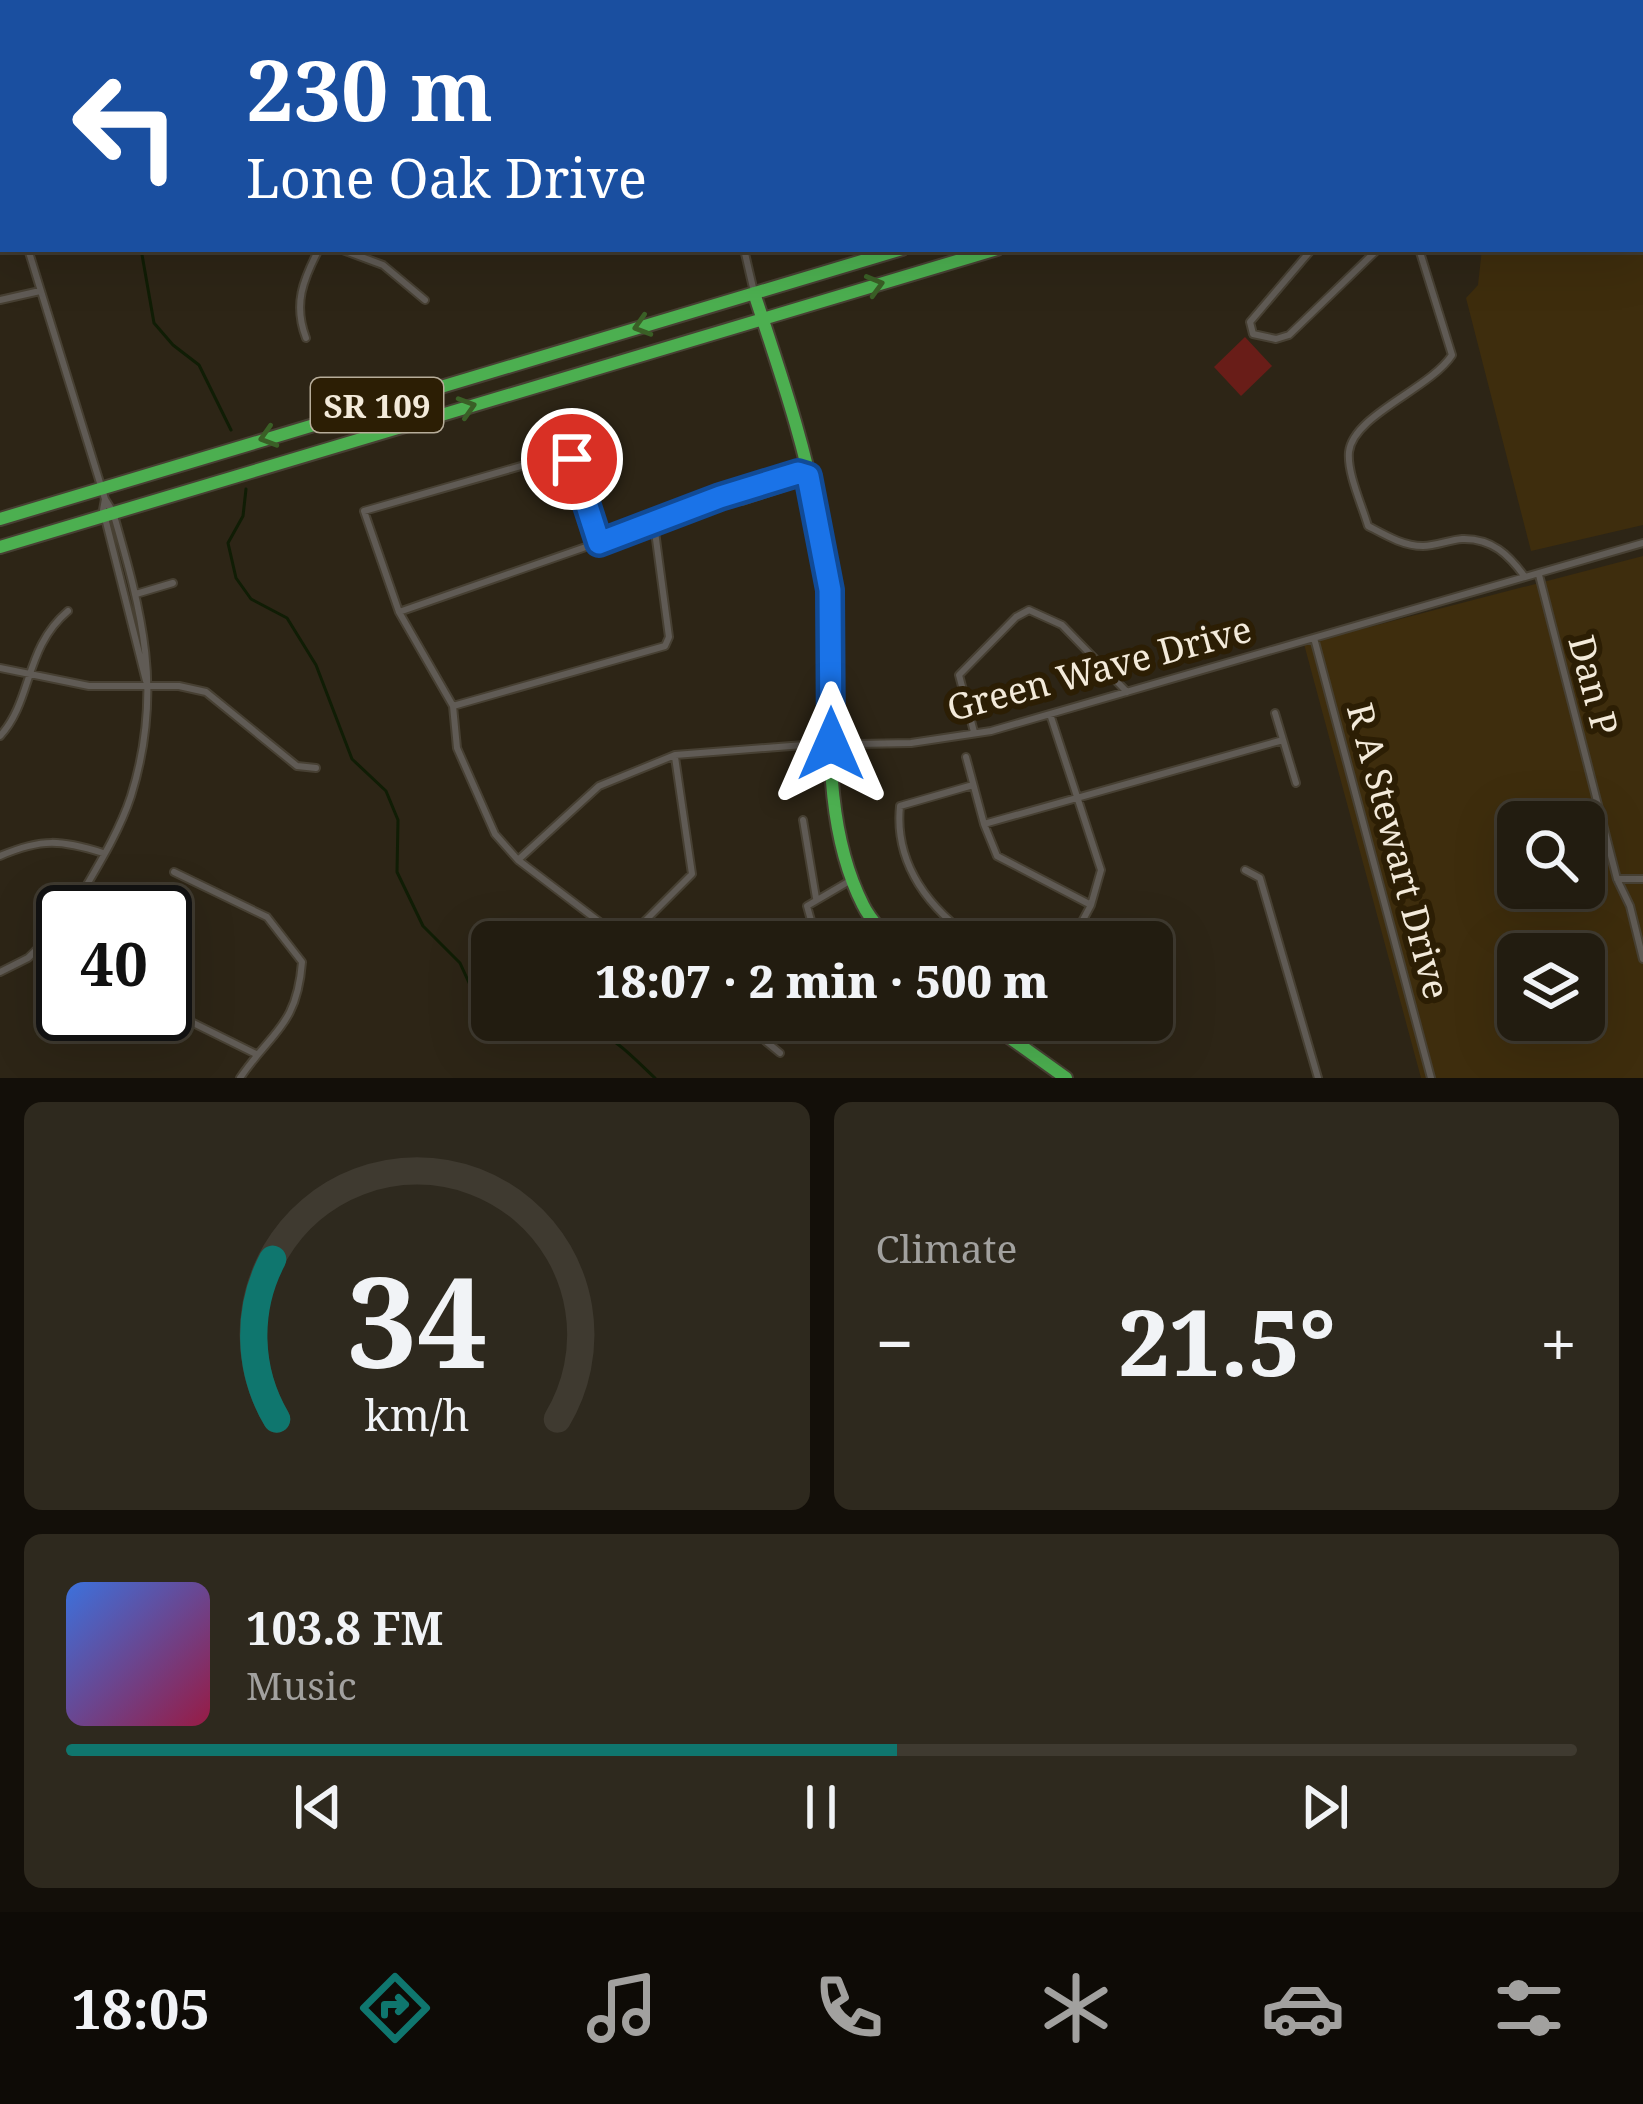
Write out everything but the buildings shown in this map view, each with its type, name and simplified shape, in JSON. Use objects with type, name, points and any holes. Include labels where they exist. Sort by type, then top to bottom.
[{"type":"main road","name":"SR 109","points":[[0,519],[104,492],[892,252]]},
{"type":"main road","name":"SR 109","points":[[0,547],[987,252]]},
{"type":"main road","points":[[754,293],[808,476],[830,590],[831,744],[838,815],[859,898],[875,921]]},
{"type":"main road","points":[[1015,1041],[1066,1078]]},
{"type":"street","points":[[29,252],[146,631],[150,673],[143,747],[130,799],[86,885]]},
{"type":"street","points":[[306,338],[298,304],[302,282],[317,252]]},
{"type":"street","points":[[348,252],[383,265],[425,300]]},
{"type":"street","points":[[745,252],[754,293]]},
{"type":"street","points":[[1310,252],[1261,306],[1250,322],[1253,334],[1276,339],[1289,335],[1375,252]]},
{"type":"street","points":[[1420,252],[1451,356],[1442,371],[1356,431],[1348,454],[1368,526],[1402,542],[1424,546],[1463,539],[1486,543],[1508,552],[1525,577]]},
{"type":"street","points":[[0,300],[40,291]]},
{"type":"street","points":[[599,543],[572,459],[556,456],[364,511],[399,612],[453,706],[457,748],[495,834],[518,860],[618,936],[634,932],[692,874],[675,755]]},
{"type":"street","points":[[399,612],[720,497],[798,473],[808,476]]},
{"type":"street","points":[[453,706],[665,646],[669,637],[654,524]]},
{"type":"street","name":"Green Wave Drive","points":[[518,860],[599,786],[675,755],[911,743],[974,733],[1525,577],[1539,578],[1643,543]]},
{"type":"street","name":"Dan P","points":[[1539,578],[1617,879],[1630,906],[1643,958]]},
{"type":"street","points":[[132,596],[173,583]]},
{"type":"street","points":[[974,733],[959,675],[1016,617],[1030,610],[1062,626],[1127,692]]},
{"type":"street","points":[[0,736],[13,722],[49,627],[68,611]]},
{"type":"street","name":"R A Stewart Drive","points":[[1314,638],[1431,1078]]},
{"type":"street","points":[[0,668],[89,686],[147,685],[206,692],[297,766],[316,768]]},
{"type":"street","points":[[1275,713],[1296,783]]},
{"type":"street","points":[[1050,714],[1075,798],[1100,859],[1101,870],[1082,921]]},
{"type":"street","points":[[984,824],[1283,740]]},
{"type":"street","points":[[966,757],[997,856],[1091,905]]},
{"type":"street","points":[[951,921],[919,887],[901,850],[901,806],[974,785]]},
{"type":"street","points":[[803,820],[816,898]]},
{"type":"street","points":[[0,856],[25,845],[63,840],[104,853]]},
{"type":"street","points":[[1245,870],[1260,878],[1318,1078]]},
{"type":"street","points":[[174,872],[267,916],[302,962],[294,1010],[278,1036],[256,1054],[240,1078]]},
{"type":"street","points":[[811,921],[807,906],[853,879]]},
{"type":"street","points":[[1617,879],[1643,879]]},
{"type":"street","points":[[0,972],[36,950]]},
{"type":"street","points":[[192,1022],[256,1054]]},
{"type":"street","points":[[765,1041],[780,1053]]},
{"type":"shaded area","points":[[1482,252],[1643,252],[1643,525],[1531,551],[1466,298],[1478,285]]},
{"type":"shaded area","points":[[1245,337],[1272,366],[1241,396],[1214,367]]},
{"type":"shaded area","points":[[1643,556],[1643,1078],[1421,1078],[1304,644]]},
{"type":"waterway","points":[[142,252],[154,323],[199,365],[231,430]]},
{"type":"waterway","points":[[246,489],[243,516],[228,543],[236,578],[251,599],[287,618],[316,665],[352,759],[386,791],[398,820],[397,872],[423,926],[460,963],[471,987]]},
{"type":"waterway","points":[[613,1041],[655,1078]]},
{"type":"traffic: fast","points":[[0,519],[892,252]]},
{"type":"traffic: fast","points":[[0,547],[987,252]]},
{"type":"traffic: fast","points":[[754,293],[804,453],[818,517],[828,593],[837,822],[847,865],[874,921]]},
{"type":"traffic: fast","points":[[1014,1041],[1066,1078]]},
{"type":"route","points":[[572,459],[599,543],[720,497],[798,473],[808,476],[830,590],[831,744]]}]
